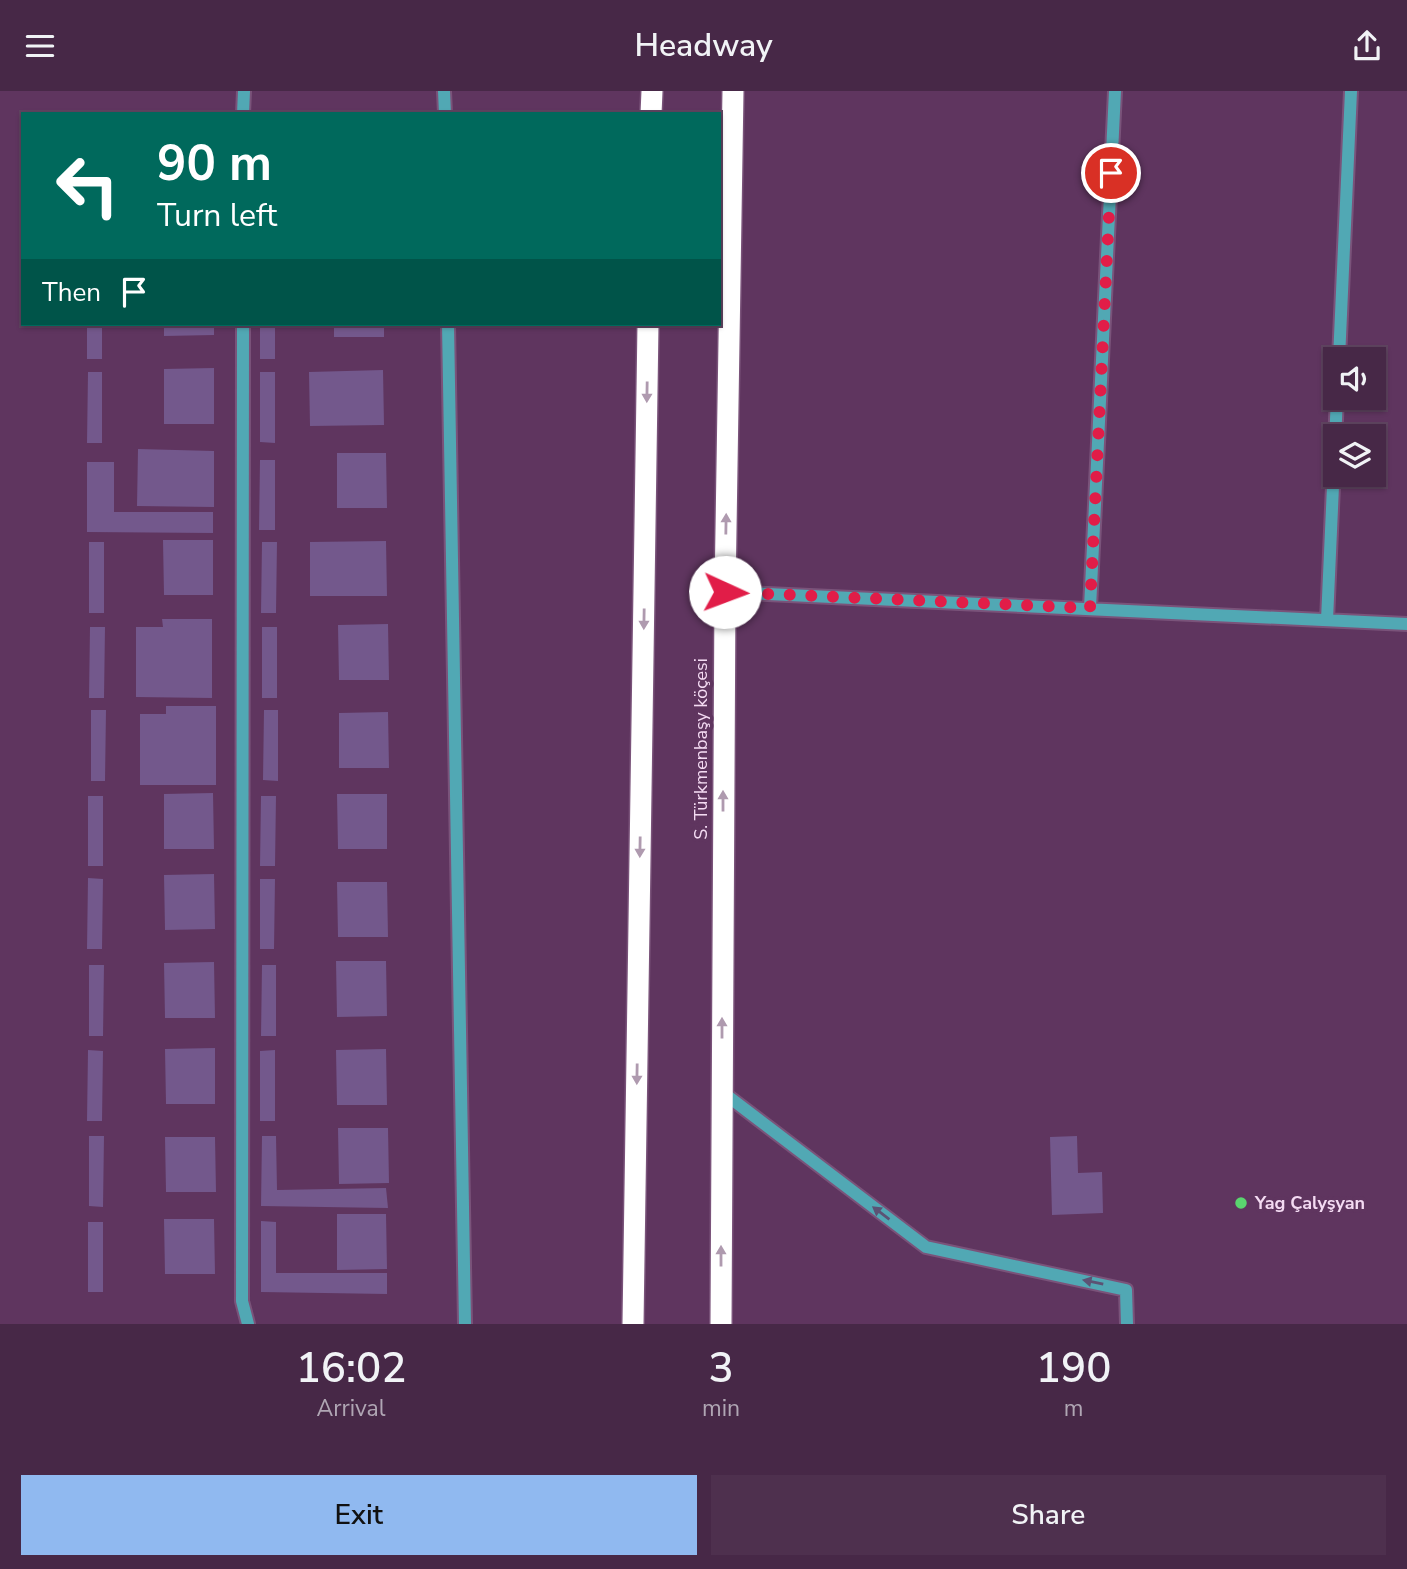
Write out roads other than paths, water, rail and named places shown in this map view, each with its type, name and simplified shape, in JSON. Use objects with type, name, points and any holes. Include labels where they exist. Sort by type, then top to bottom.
[{"type":"highway","points":[[651,112],[652,91]]},
{"type":"highway","name":"S. Türkmenbaşy köçesi","points":[[720,1324],[725,592],[733,91]]},
{"type":"highway","points":[[633,1324],[648,326]]},
{"type":"street","points":[[243,91],[243,112]]},
{"type":"street","points":[[444,91],[445,112]]},
{"type":"street","points":[[1090,608],[1115,91]]},
{"type":"street","points":[[1340,347],[1351,91]]},
{"type":"street","points":[[243,326],[242,1301],[248,1324]]},
{"type":"street","points":[[448,326],[465,1324]]},
{"type":"street","points":[[1327,620],[1336,410]]},
{"type":"street","points":[[725,592],[1407,624]]},
{"type":"street","points":[[721,1091],[926,1247],[1126,1290],[1126,1324]]},
{"type":"place","name":"Yag Çalyşyan","points":[[1241,1203]]}]
